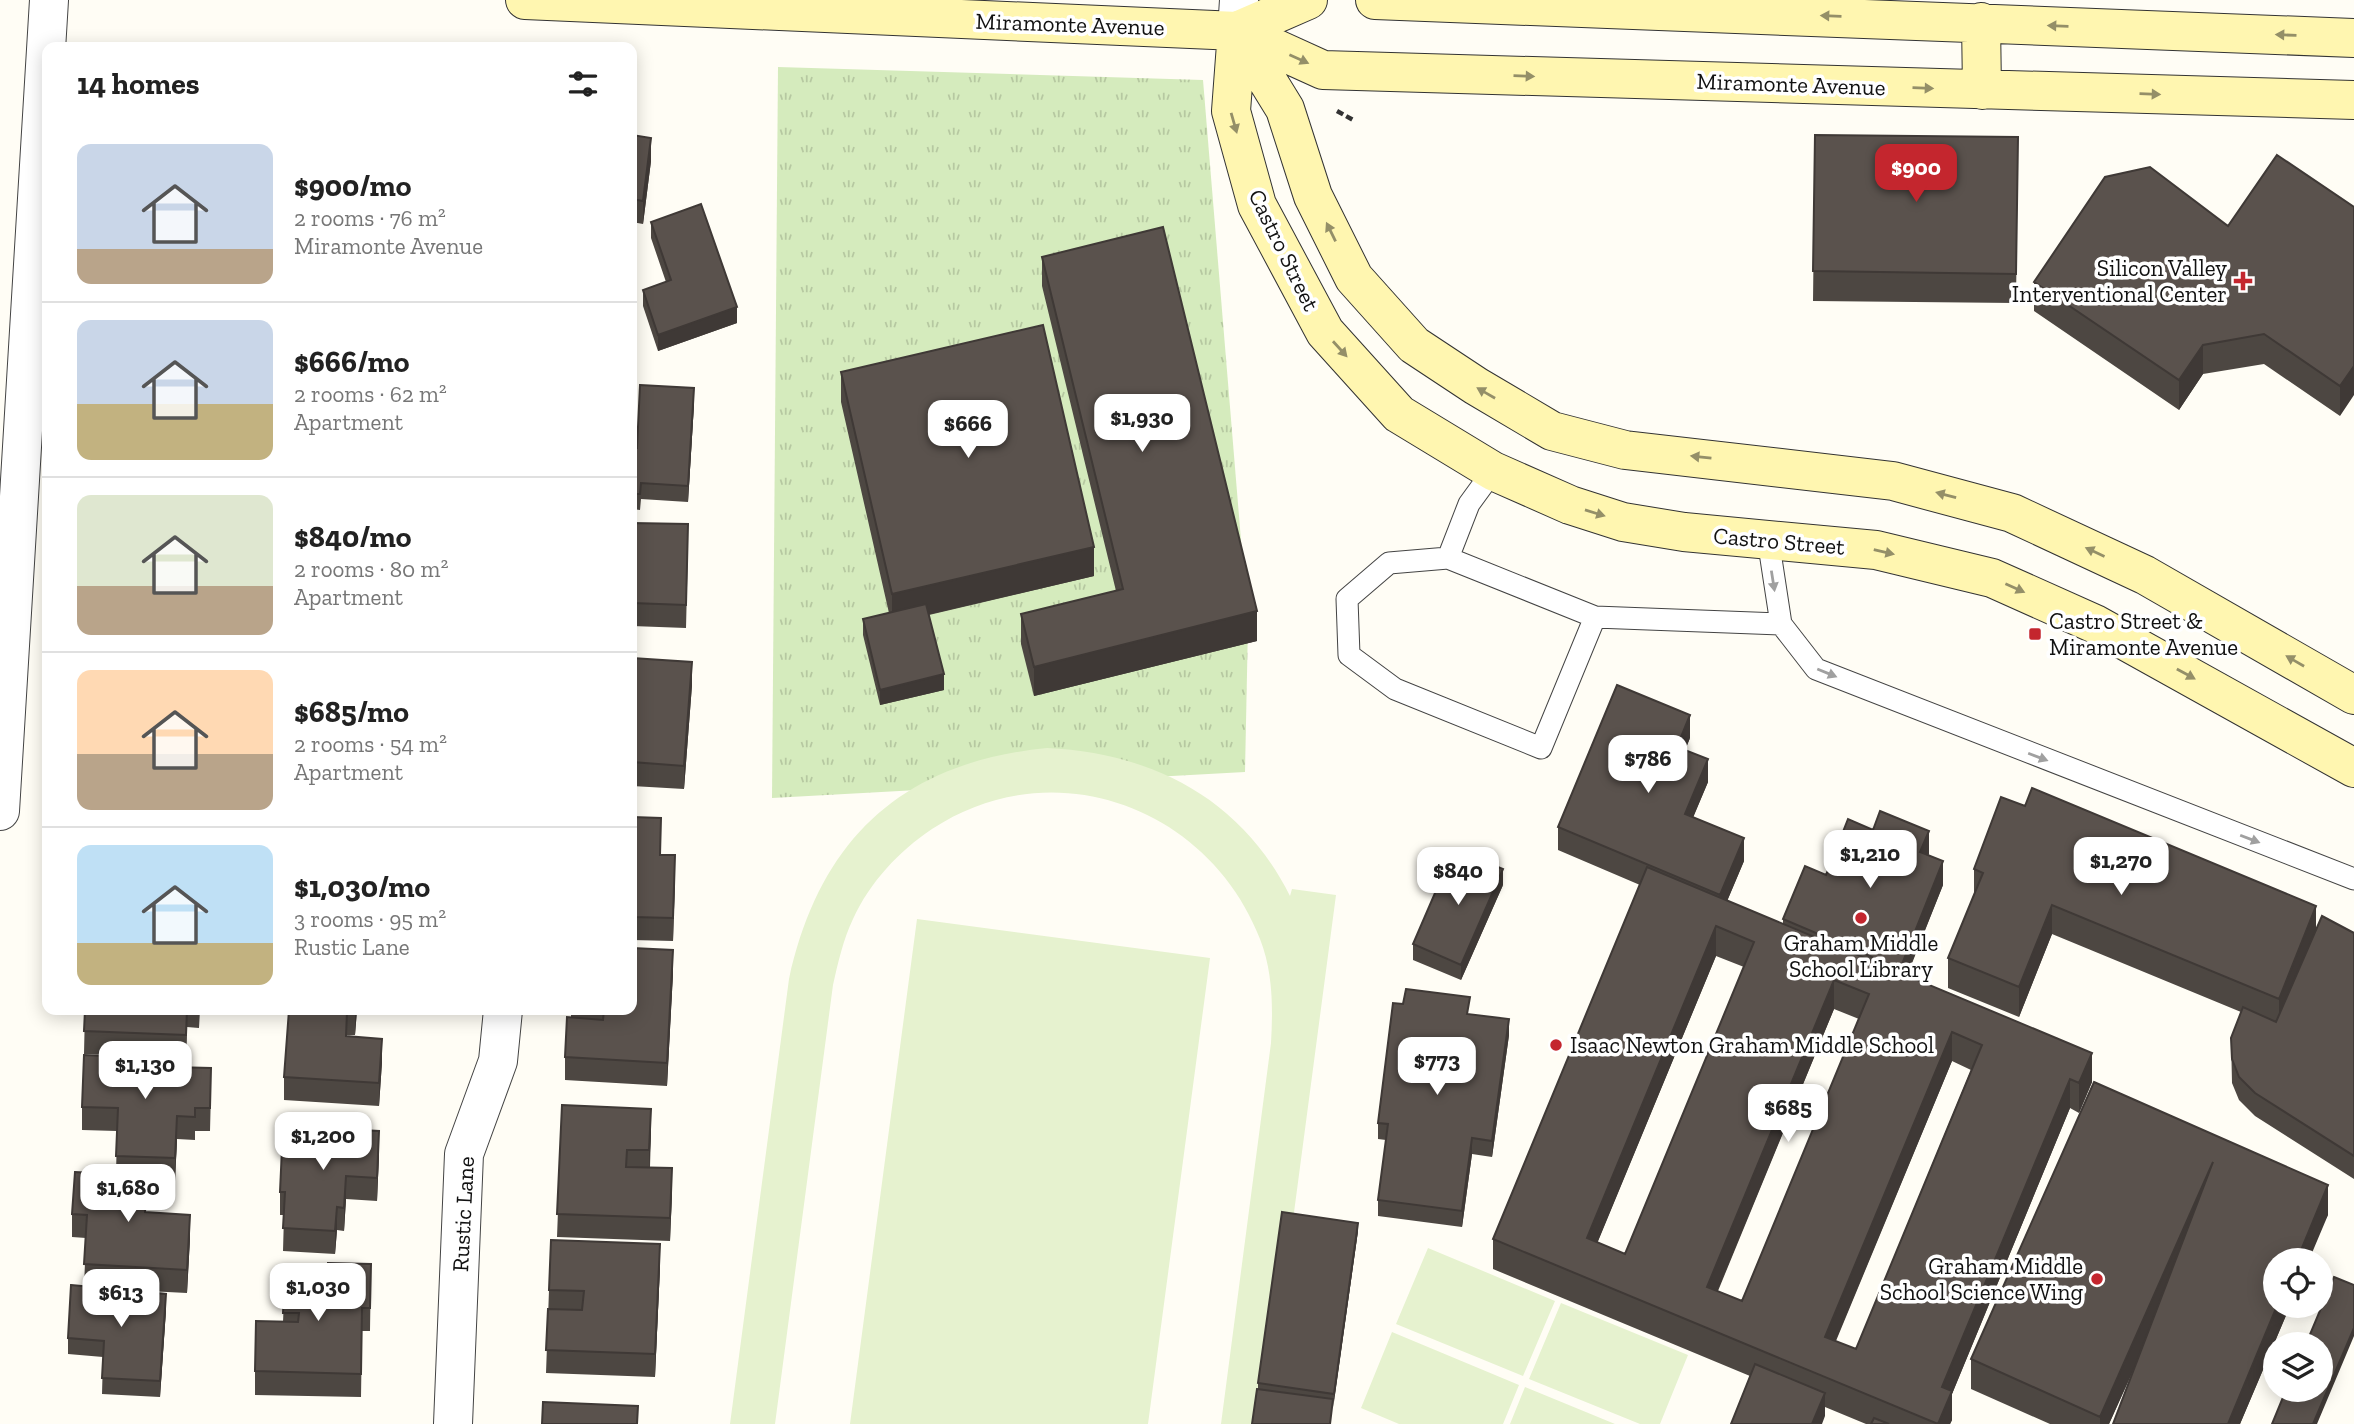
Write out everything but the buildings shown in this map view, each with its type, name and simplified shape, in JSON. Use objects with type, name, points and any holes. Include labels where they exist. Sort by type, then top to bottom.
[{"type":"main road","name":"Miramonte Avenue","points":[[549,1],[1238,16],[1308,0]]},
{"type":"main road","points":[[1375,0],[1757,7],[1981,23],[2354,38]]},
{"type":"main road","name":"Miramonte Avenue","points":[[1238,16],[1324,70],[2354,100]]},
{"type":"main road","name":"Castro Street","points":[[1238,16],[1231,111],[1257,205],[1325,332],[1399,414],[1493,471],[1570,505],[1623,522],[1684,533],[1768,538],[1876,550],[1992,578],[2095,624],[2354,768]]},
{"type":"main road","points":[[1238,16],[1285,109],[1313,195],[1354,278],[1414,345],[1476,386],[1552,431],[1625,450],[1893,481],[2012,513],[2145,575],[2354,695]]},
{"type":"main road","points":[[1981,23],[1982,90]]},
{"type":"street","points":[[46,42],[49,0]]},
{"type":"street","points":[[0,811],[10,486],[42,87]]},
{"type":"street","name":"Rustic Lane","points":[[453,1424],[464,1154],[498,1061],[503,1015]]},
{"type":"lane","points":[[1448,558],[1469,504],[1493,471]]},
{"type":"lane","points":[[1768,538],[1781,624],[1816,669],[2354,879]]},
{"type":"lane","points":[[1595,617],[1541,748],[1395,689],[1349,656],[1347,598],[1389,563],[1448,558],[1595,617],[1781,624]]},
{"type":"path","points":[[1329,108],[1355,121]]},
{"type":"green space","points":[[778,67],[1203,80],[1248,625],[1245,772],[772,798]]},
{"type":"green space","points":[[1047,748],[1122,759],[1157,771],[1190,787],[1219,807],[1246,832],[1270,862],[1290,896],[1292,889],[1336,895],[1266,1424],[1221,1424],[1271,1043],[1271,990],[1260,939],[1236,893],[1204,855],[1166,825],[1122,804],[1076,794],[1027,794],[979,805],[932,829],[886,868],[853,919],[833,985],[775,1424],[730,1424],[789,979],[803,929],[822,885],[846,848],[876,816],[910,790],[950,770],[996,756]]},
{"type":"green space","points":[[917,919],[1210,958],[1148,1424],[850,1424]]},
{"type":"green space","points":[[1428,1248],[1555,1301],[1523,1376],[1396,1324]]},
{"type":"green space","points":[[1561,1303],[1688,1355],[1660,1424],[1640,1424],[1529,1379]]},
{"type":"green space","points":[[1392,1332],[1519,1385],[1503,1424],[1399,1424],[1361,1408]]},
{"type":"green space","points":[[1525,1387],[1615,1424],[1510,1424]]},
{"type":"place","name":"Silicon Valley Interventional Center","points":[[2243,281]]},
{"type":"place","name":"Castro Street & Miramonte Avenue","points":[[2035,634]]},
{"type":"place","name":"Graham Middle School Library","points":[[1861,918]]},
{"type":"place","name":"Isaac Newton Graham Middle School","points":[[1556,1045]]},
{"type":"place","name":"Graham Middle School Science Wing","points":[[2097,1279]]}]
